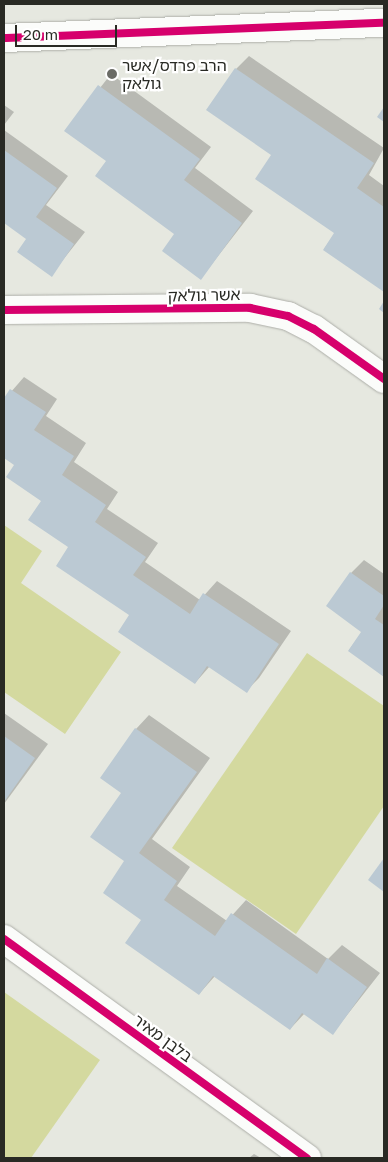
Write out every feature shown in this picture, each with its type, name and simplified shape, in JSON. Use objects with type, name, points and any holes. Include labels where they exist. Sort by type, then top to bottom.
[{"type":"street","points":[[4,38],[384,23]]},
{"type":"street","name":"אשר גולאק","points":[[4,310],[250,308],[288,316],[314,329],[384,379]]},
{"type":"street","name":"בלבן מאיר","points":[[4,939],[307,1158]]},
{"type":"green space","points":[[4,525],[42,551],[21,583],[121,652],[65,734],[4,692]]},
{"type":"green space","points":[[307,653],[384,706],[384,806],[296,934],[172,848]]},
{"type":"green space","points":[[4,992],[100,1060],[31,1158],[4,1158]]},
{"type":"building","points":[[235,68],[374,163],[357,188],[384,207],[384,292],[323,250],[334,233],[255,179],[271,155],[206,110]]},
{"type":"building","points":[[98,85],[200,159],[184,180],[242,223],[201,280],[162,251],[174,234],[95,176],[106,161],[64,131]]},
{"type":"building","points":[[384,107],[384,122],[377,117]]},
{"type":"building","points":[[4,150],[57,188],[36,217],[74,244],[52,277],[17,252],[26,239],[4,223]]},
{"type":"building","points":[[384,301],[384,313],[379,309]]},
{"type":"building","points":[[10,389],[46,412],[34,430],[74,456],[62,475],[106,505],[95,522],[146,557],[133,575],[190,614],[203,593],[279,644],[247,693],[207,666],[195,684],[118,632],[129,615],[56,566],[68,547],[28,520],[41,501],[6,477],[14,465],[4,458],[4,398]]},
{"type":"building","points":[[350,572],[384,596],[384,605],[375,619],[384,625],[384,677],[348,651],[361,632],[326,606]]},
{"type":"building","points":[[135,728],[197,772],[139,853],[177,881],[164,900],[215,936],[231,913],[317,974],[327,958],[367,987],[333,1035],[302,1013],[290,1030],[213,976],[199,995],[125,943],[141,920],[103,893],[124,861],[90,837],[121,793],[100,778]]},
{"type":"building","points":[[4,736],[35,758],[4,802]]},
{"type":"building","points":[[384,858],[384,892],[368,880]]},
{"type":"cycle path","points":[[4,38],[384,23]]},
{"type":"cycle path","points":[[4,310],[250,308],[288,316],[314,329],[384,379]]},
{"type":"cycle path","points":[[4,939],[307,1158]]},
{"type":"place","name":"הרב פרדס/אשר גולאק","points":[[112,74]]}]
